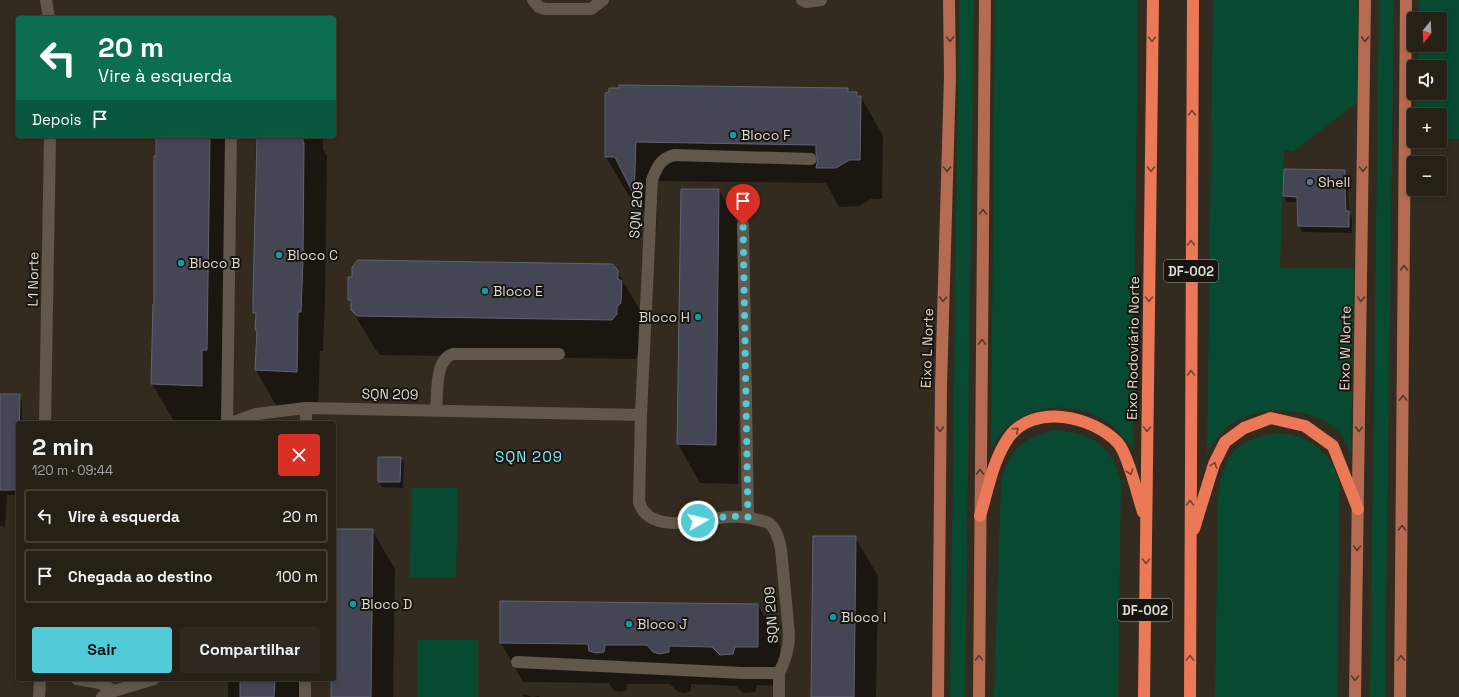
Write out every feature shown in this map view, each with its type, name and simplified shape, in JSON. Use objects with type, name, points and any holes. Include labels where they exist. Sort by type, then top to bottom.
[{"type":"highway","name":"Eixo Rodoviário Norte","points":[[1144,697],[1153,0]]},
{"type":"highway","name":"DF-002","points":[[1190,697],[1193,0]]},
{"type":"highway","points":[[980,516],[997,457],[1010,436],[1024,423],[1054,416],[1075,419],[1094,426],[1119,444],[1146,522]]},
{"type":"highway","points":[[1190,542],[1214,464],[1225,442],[1244,428],[1272,418],[1305,426],[1333,446],[1358,509]]},
{"type":"main road","name":"Eixo L Norte","points":[[938,697],[941,386],[950,76],[949,0]]},
{"type":"main road","points":[[979,697],[985,0]]},
{"type":"main road","name":"Eixo W Norte","points":[[1355,697],[1365,0]]},
{"type":"main road","points":[[1400,697],[1406,0]]},
{"type":"street","points":[[46,0],[49,16]]},
{"type":"street","points":[[53,16],[54,0]]},
{"type":"street","points":[[533,0],[539,7],[545,9],[591,9],[603,0]]},
{"type":"street","points":[[802,0],[806,2],[821,0]]},
{"type":"street","name":"L1 Norte","points":[[46,421],[50,138]]},
{"type":"street","points":[[227,421],[231,138]]},
{"type":"street","name":"SQN 209","points":[[779,673],[789,648],[781,549],[778,535],[770,523],[748,517],[729,516],[673,523],[660,522],[648,516],[641,509],[639,502],[641,415],[652,180],[658,164],[664,158],[688,154],[811,158]]},
{"type":"street","points":[[743,225],[748,517]]},
{"type":"street","points":[[436,410],[442,362],[447,356],[453,354],[560,354]]},
{"type":"street","points":[[306,408],[306,421]]},
{"type":"street","name":"SQN 209","points":[[237,421],[256,414],[306,408],[641,415]]},
{"type":"street","points":[[517,662],[743,673],[779,673],[779,697]]},
{"type":"street","points":[[39,697],[40,681]]},
{"type":"street","points":[[92,681],[100,683],[114,691]]},
{"type":"street","points":[[102,697],[114,691],[147,681]]},
{"type":"street","points":[[305,681],[305,697]]},
{"type":"green space","points":[[959,0],[974,0],[965,697],[950,697]]},
{"type":"green space","points":[[995,0],[1138,0],[1133,449],[1110,424],[1095,415],[1078,409],[1061,408],[1044,409],[1028,414],[1013,422],[1001,434],[991,449]]},
{"type":"green space","points":[[1213,0],[1358,0],[1357,102],[1293,152],[1284,150],[1280,268],[1354,268],[1351,455],[1342,435],[1331,425],[1319,418],[1293,411],[1264,412],[1251,415],[1234,422],[1220,434],[1207,454]]},
{"type":"green space","points":[[1379,0],[1394,0],[1385,697],[1370,697]]},
{"type":"green space","points":[[1419,0],[1459,0],[1459,139],[1447,139],[1447,108],[1416,108],[1417,100],[1447,100],[1447,60],[1417,60],[1418,52],[1447,52],[1447,12],[1418,12]]},
{"type":"green space","points":[[1055,430],[1080,434],[1098,443],[1112,458],[1121,481],[1118,697],[994,697],[1001,480],[1009,460],[1020,446],[1034,437]]},
{"type":"green space","points":[[1277,433],[1296,436],[1313,444],[1328,457],[1338,477],[1338,697],[1215,697],[1218,499],[1223,472],[1227,462],[1240,446],[1250,440]]},
{"type":"green space","points":[[411,488],[458,488],[456,578],[410,577]]},
{"type":"green space","points":[[418,640],[478,640],[478,697],[418,697]]},
{"type":"building","name":"Bloco F","points":[[619,85],[848,88],[848,92],[857,92],[857,96],[861,96],[860,160],[849,160],[836,168],[816,168],[818,159],[816,154],[816,145],[636,142],[634,195],[615,157],[605,157],[605,93],[609,92],[609,88],[619,88]]},
{"type":"building","name":"Bloco B","points":[[156,138],[210,138],[207,350],[202,350],[202,386],[151,384],[154,304],[154,156],[156,156]]},
{"type":"building","name":"Bloco C","points":[[257,138],[303,138],[303,259],[301,312],[298,312],[297,372],[255,370],[257,330],[255,330],[256,313],[253,313]]},
{"type":"building","points":[[1284,169],[1345,170],[1346,211],[1349,211],[1349,227],[1298,226],[1297,197],[1283,196]]},
{"type":"building","name":"Bloco H","points":[[681,189],[719,189],[716,445],[677,444]]},
{"type":"building","name":"Bloco E","points":[[358,260],[612,264],[618,270],[618,279],[622,281],[621,303],[617,307],[617,314],[612,320],[357,316],[351,310],[351,300],[348,300],[348,277],[352,277],[352,267]]},
{"type":"building","points":[[0,394],[20,394],[19,421],[16,421],[16,490],[0,490]]},
{"type":"building","points":[[378,457],[401,457],[400,482],[378,482]]},
{"type":"building","name":"Bloco D","points":[[336,529],[373,529],[371,697],[331,697],[331,681],[336,681]]},
{"type":"building","name":"Bloco I","points":[[813,536],[856,536],[854,697],[811,697]]},
{"type":"building","name":"Bloco J","points":[[500,601],[758,604],[758,647],[735,647],[733,654],[720,655],[712,647],[669,646],[669,652],[660,654],[653,652],[647,645],[605,645],[604,652],[596,653],[589,651],[588,644],[500,643]]},
{"type":"building","points":[[240,681],[275,681],[274,697],[240,697]]},
{"type":"place","name":"Bloco F","points":[[733,135]]},
{"type":"place","name":"Shell","points":[[1310,182]]},
{"type":"place","name":"Bloco C","points":[[279,255]]},
{"type":"place","name":"Bloco B","points":[[181,263]]},
{"type":"place","name":"Bloco E","points":[[485,291]]},
{"type":"place","name":"Bloco H","points":[[698,317]]},
{"type":"place","name":"Bloco D","points":[[353,604]]},
{"type":"place","name":"Bloco I","points":[[833,617]]},
{"type":"place","name":"Bloco J","points":[[629,624]]},
{"type":"district","name":"SQN 209","points":[[529,457]]},
{"type":"route","points":[[698,521],[729,516],[748,517],[743,225]]}]
